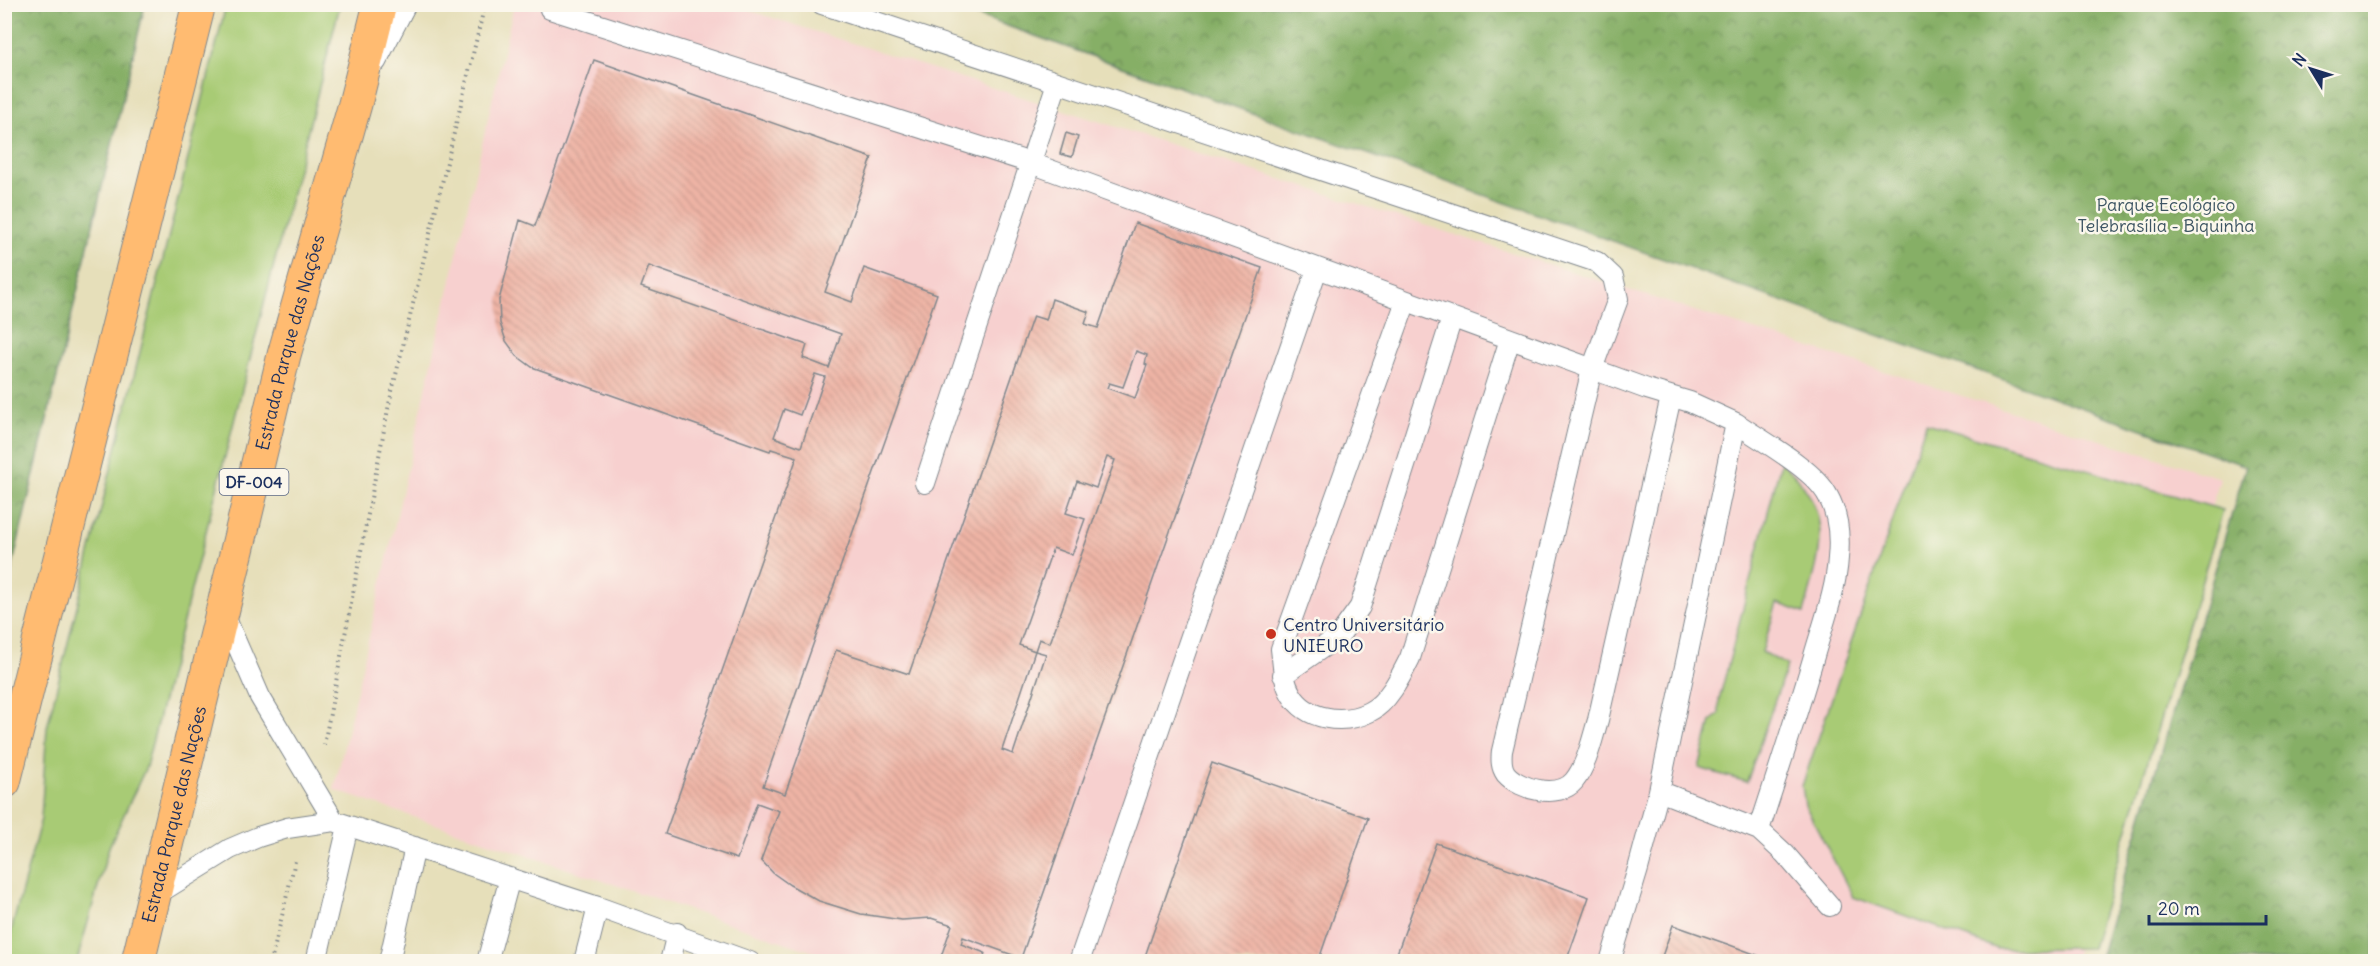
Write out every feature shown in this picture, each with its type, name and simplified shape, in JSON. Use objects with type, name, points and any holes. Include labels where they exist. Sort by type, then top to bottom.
[{"type":"highway","points":[[4,782],[199,4]]},
{"type":"highway","name":"Estrada Parque das Nações","points":[[138,962],[284,355],[355,104],[380,4]]},
{"type":"lane","points":[[355,104],[406,4]]},
{"type":"lane","points":[[822,4],[1597,262],[1613,277],[1618,299],[1592,369],[1502,752],[1501,763],[1506,774],[1520,784],[1539,790],[1560,791],[1574,782],[1584,763],[1598,720],[1671,397]]},
{"type":"lane","points":[[550,9],[1031,163],[1592,369],[1690,402],[1736,423],[1815,477],[1829,496],[1839,538],[1838,561],[1828,607],[1790,736],[1759,830]]},
{"type":"lane","points":[[925,483],[1057,83]]},
{"type":"lane","points":[[1079,962],[1317,268]]},
{"type":"lane","points":[[1406,301],[1281,649],[1283,675],[1290,694],[1302,708],[1317,717],[1350,719],[1371,712],[1393,689],[1410,658],[1510,339]]},
{"type":"lane","points":[[1283,675],[1340,636],[1360,608],[1452,318]]},
{"type":"lane","points":[[1610,962],[1659,790],[1736,423]]},
{"type":"lane","points":[[223,612],[260,697],[315,790],[341,823],[316,962]]},
{"type":"lane","points":[[1659,790],[1759,830],[1785,854],[1830,906]]},
{"type":"lane","points":[[154,896],[230,849],[258,837],[303,826],[341,823],[677,933],[750,962]]},
{"type":"lane","points":[[388,962],[415,848]]},
{"type":"lane","points":[[487,962],[510,878]]},
{"type":"lane","points":[[584,962],[598,907]]},
{"type":"lane","points":[[670,962],[677,933]]},
{"type":"path","points":[[315,790],[389,404],[486,4]]},
{"type":"path","points":[[271,962],[303,826]]},
{"type":"shaded area","name":"Centro Universitário UNIEURO","points":[[514,5],[732,5],[2220,478],[2074,961],[840,961],[334,790]]},
{"type":"green space","points":[[4,5],[145,5],[5,597]]},
{"type":"green space","points":[[226,5],[340,5],[146,767],[109,847],[77,961],[5,961],[41,819],[47,727]]},
{"type":"green space","name":"Parque Ecológico Telebrasília - Biquinha","points":[[948,5],[2375,5],[2375,961],[2099,961],[2246,466]]},
{"type":"green space","points":[[1926,423],[2223,510],[2092,948],[1998,949],[1853,897],[1805,805],[1802,786]]},
{"type":"green space","points":[[1781,462],[1799,480],[1811,497],[1820,532],[1819,550],[1804,613],[1777,603],[1762,652],[1787,665],[1747,782],[1699,768],[1711,721],[1719,714],[1719,700]]},
{"type":"building","points":[[594,60],[872,158],[825,292],[852,302],[864,268],[937,294],[763,786],[785,794],[836,650],[909,674],[1033,316],[1046,320],[1052,299],[1089,312],[1085,324],[1098,328],[1135,223],[1262,268],[1021,958],[963,937],[961,944],[985,953],[982,962],[939,962],[952,925],[931,918],[902,920],[861,914],[819,901],[790,885],[773,873],[761,860],[779,811],[757,803],[737,859],[665,834],[797,457],[771,449],[770,451],[532,367],[517,356],[506,341],[500,323],[499,300],[520,220],[535,226]],"holes":[[[649,266],[841,334],[829,368],[803,358],[807,345],[641,287]],[[1136,351],[1147,355],[1145,364],[1147,365],[1135,398],[1107,388],[1109,383],[1123,387]],[[815,374],[825,377],[801,447],[774,437],[784,409],[800,415]],[[1107,457],[1115,460],[1050,643],[1039,639],[1035,651],[1019,645],[1053,548],[1072,555],[1085,519],[1066,513],[1077,481],[1096,488]],[[1035,651],[1046,654],[1013,754],[1002,750]]]},
{"type":"building","points":[[1066,133],[1078,137],[1072,157],[1060,154]]},
{"type":"building","points":[[1212,763],[1368,818],[1318,962],[1143,962]]},
{"type":"building","points":[[1436,843],[1589,897],[1566,962],[1394,962]]},
{"type":"building","points":[[1673,925],[1727,944],[1776,962],[1660,962]]},
{"type":"place","name":"Centro Universitário UNIEURO","points":[[1271,634]]}]
